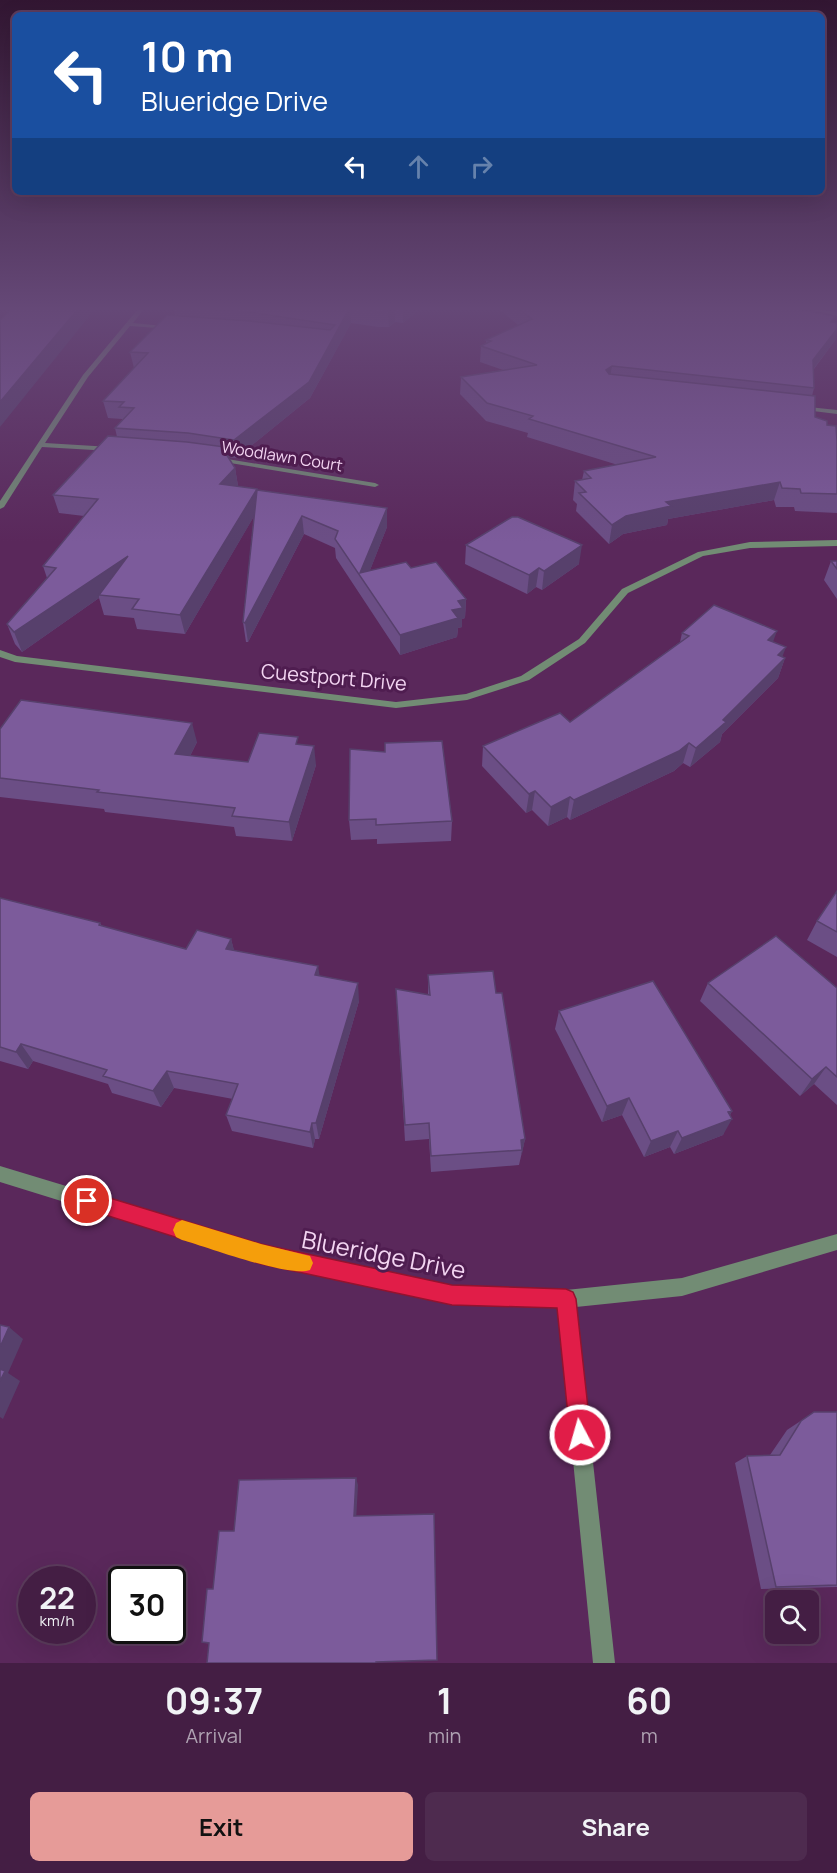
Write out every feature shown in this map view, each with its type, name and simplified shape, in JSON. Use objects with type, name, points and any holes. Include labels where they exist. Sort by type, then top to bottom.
[{"type":"street","points":[[0,507],[78,387]]},
{"type":"street","points":[[791,407],[837,412]]},
{"type":"street","points":[[40,444],[121,450]]},
{"type":"street","name":"Woodlawn Court","points":[[214,459],[375,485]]},
{"type":"street","name":"Cuestport Drive","points":[[0,653],[15,659],[396,705],[467,698],[525,678],[582,641],[625,591],[701,554],[750,545],[837,543]]},
{"type":"street","name":"Blueridge Drive","points":[[0,1174],[261,1254],[452,1295],[566,1299],[682,1287],[837,1242]]},
{"type":"street","points":[[566,1299],[604,1663]]},
{"type":"building","points":[[0,387],[13,387],[0,402]]},
{"type":"building","points":[[116,387],[303,387],[234,440],[188,433],[115,428],[134,408],[119,407],[124,402],[103,401]]},
{"type":"building","points":[[471,387],[727,387],[815,396],[815,417],[827,421],[827,425],[836,426],[837,494],[801,493],[800,489],[782,488],[780,482],[666,502],[671,506],[626,516],[612,525],[579,493],[586,492],[575,481],[591,478],[584,471],[656,457],[529,419],[533,416],[487,403]]},
{"type":"building","points":[[108,436],[225,447],[223,449],[235,468],[220,484],[257,489],[180,615],[132,609],[139,599],[99,595],[128,556],[14,632],[7,624],[56,568],[43,566],[98,499],[53,495]]},
{"type":"building","points":[[257,490],[387,508],[360,573],[406,562],[411,568],[436,562],[466,599],[458,601],[463,608],[452,610],[458,618],[400,635],[335,539],[338,531],[302,516],[245,623],[243,622]]},
{"type":"building","points":[[512,517],[518,517],[582,545],[544,571],[539,568],[529,575],[466,545]]},
{"type":"building","points":[[831,561],[837,561],[837,569]]},
{"type":"building","points":[[714,605],[777,631],[768,640],[786,647],[778,655],[785,658],[723,720],[726,722],[696,748],[689,743],[679,751],[574,800],[570,797],[551,807],[535,791],[529,794],[483,746],[560,713],[570,722],[689,636],[682,633]]},
{"type":"building","points":[[21,700],[192,723],[175,754],[248,762],[259,733],[298,737],[296,744],[314,746],[289,822],[232,816],[235,808],[0,778],[0,729]]},
{"type":"building","points":[[442,741],[452,821],[376,825],[376,819],[349,820],[350,749],[385,752],[385,743]]},
{"type":"building","points":[[837,891],[837,932],[817,921]]},
{"type":"building","points":[[0,898],[100,923],[99,925],[186,949],[197,930],[231,939],[226,949],[318,966],[315,975],[358,983],[316,1123],[312,1123],[310,1132],[226,1115],[238,1084],[167,1071],[153,1091],[103,1076],[107,1070],[21,1044],[16,1052],[0,1047]]},
{"type":"building","points":[[776,936],[837,988],[837,1077],[826,1067],[812,1079],[708,983]]},
{"type":"building","points":[[493,971],[496,993],[502,993],[525,1139],[521,1140],[522,1150],[431,1156],[429,1123],[405,1125],[396,989],[430,995],[428,975]]},
{"type":"building","points":[[653,981],[732,1111],[728,1112],[732,1119],[682,1138],[678,1131],[651,1141],[629,1098],[607,1106],[559,1011]]},
{"type":"building","points":[[0,1325],[9,1327],[0,1347]]},
{"type":"building","points":[[0,1369],[5,1371],[0,1381]]},
{"type":"building","points":[[814,1412],[837,1412],[837,1585],[776,1587],[747,1456],[780,1455],[801,1421]]},
{"type":"building","points":[[356,1478],[354,1516],[434,1514],[437,1660],[376,1663],[207,1663],[209,1643],[202,1642],[207,1589],[213,1589],[219,1531],[234,1531],[239,1480]]},
{"type":"slow traffic","points":[[182,1230],[261,1254],[303,1263]]},
{"type":"route","points":[[87,1201],[261,1254],[452,1295],[566,1299],[580,1435]]}]
